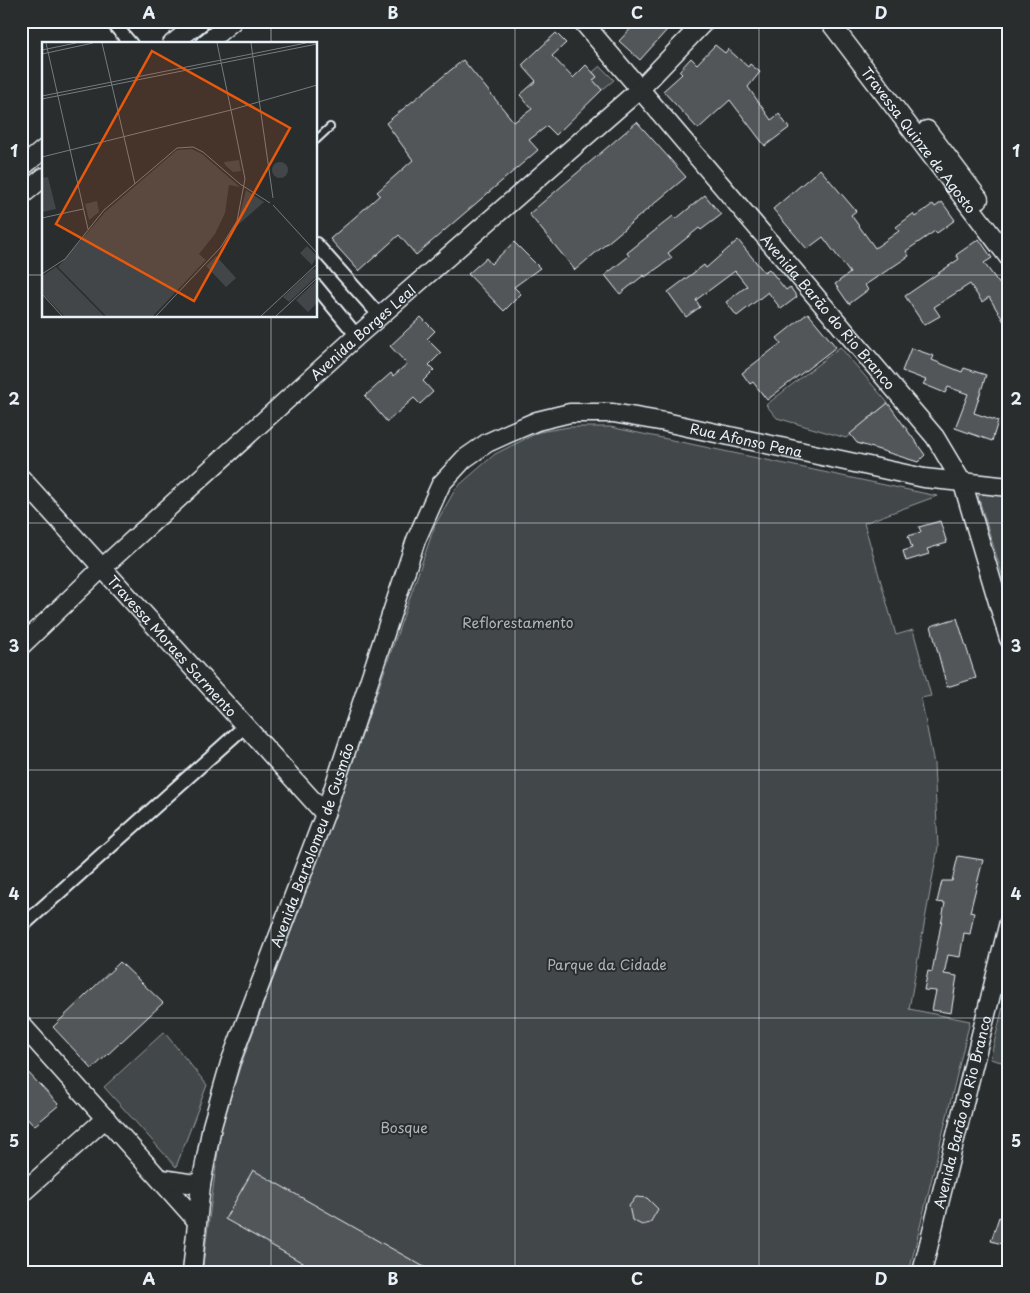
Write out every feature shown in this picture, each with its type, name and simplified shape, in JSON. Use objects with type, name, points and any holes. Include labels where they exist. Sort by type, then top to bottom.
[{"type":"street","points":[[111,21],[129,42]]},
{"type":"street","points":[[175,42],[201,21]]},
{"type":"street","points":[[207,42],[233,21]]},
{"type":"street","name":"Avenida Barão do Rio Branco","points":[[582,21],[935,438],[963,484],[1009,639]]},
{"type":"street","name":"Avenida Borges Leal","points":[[21,646],[102,568],[357,336],[640,89],[705,21]]},
{"type":"street","name":"Travessa Quinze de Agosto","points":[[829,21],[882,80]]},
{"type":"street","name":"Travessa Quinze de Agosto","points":[[843,21],[882,80],[942,160],[1009,258]]},
{"type":"street","points":[[21,168],[42,153]]},
{"type":"street","name":"Travessa Quinze de Agosto","points":[[942,160],[1009,238]]},
{"type":"street","points":[[21,196],[42,179]]},
{"type":"street","points":[[318,246],[380,316]]},
{"type":"street","points":[[318,288],[357,336]]},
{"type":"street","name":"Rua Afonso Pena","points":[[487,443],[537,420],[570,413],[613,413],[666,422],[924,478],[963,484],[1009,487]]},
{"type":"street","name":"Avenida Bartolomeu de Gusmão","points":[[192,1272],[201,1185],[212,1126],[230,1063],[325,814],[416,540],[429,508],[452,470],[487,443]]},
{"type":"street","name":"Travessa Moraes Sarmento","points":[[21,478],[244,727],[325,814]]},
{"type":"street","points":[[21,927],[244,727]]},
{"type":"street","name":"Avenida Barão do Rio Branco","points":[[922,1272],[1009,922]]},
{"type":"street","points":[[21,1024],[162,1179],[197,1221]]},
{"type":"street","points":[[21,1194],[106,1118]]},
{"type":"street","points":[[162,1179],[201,1185]]},
{"type":"lane","points":[[318,138],[330,127]]},
{"type":"green space","points":[[600,66],[614,80],[602,90],[593,80],[597,77],[593,72]]},
{"type":"green space","points":[[840,347],[888,403],[846,438],[777,418],[766,405]]},
{"type":"green space","name":"Parque da Cidade","points":[[569,427],[610,427],[937,496],[864,523],[896,635],[913,630],[931,696],[921,698],[934,764],[938,847],[909,1009],[970,1021],[909,1272],[202,1272],[221,1128],[240,1067],[333,819],[435,525],[456,488],[495,454],[539,432]]},
{"type":"green space","points":[[984,493],[1009,495],[1009,597],[978,496]]},
{"type":"green space","points":[[1009,983],[1009,1064],[990,1059]]},
{"type":"green space","points":[[164,1032],[207,1085],[176,1167],[104,1087]]},
{"type":"building","points":[[638,21],[675,21],[640,60],[619,41]]},
{"type":"building","points":[[556,33],[566,43],[552,56],[573,78],[586,65],[597,77],[593,80],[602,90],[556,135],[547,126],[529,140],[538,150],[416,255],[399,235],[359,271],[330,239],[380,195],[377,192],[413,160],[386,123],[463,60],[514,122],[532,109],[520,95],[536,81],[522,65]]},
{"type":"building","points":[[715,45],[725,53],[728,49],[748,67],[750,64],[760,72],[748,87],[771,120],[779,114],[789,128],[765,146],[730,100],[698,129],[663,91],[682,74],[679,71],[691,58],[697,64]]},
{"type":"building","points":[[637,122],[686,177],[575,270],[529,214]]},
{"type":"building","points":[[820,169],[856,211],[851,215],[875,248],[899,231],[896,227],[913,214],[915,217],[933,204],[935,207],[942,202],[955,220],[906,251],[909,256],[865,285],[868,290],[849,304],[835,284],[850,273],[823,237],[807,249],[773,209]]},
{"type":"building","points":[[705,195],[721,215],[701,230],[699,228],[668,253],[672,258],[645,277],[644,275],[620,294],[605,275],[629,256],[627,253],[673,216],[676,219]]},
{"type":"building","points":[[979,239],[992,258],[984,263],[1009,297],[1009,330],[989,297],[982,302],[970,284],[934,307],[940,316],[924,325],[905,296],[959,259],[956,255]]},
{"type":"building","points":[[738,240],[764,272],[769,269],[786,290],[790,287],[797,297],[781,309],[768,292],[737,316],[726,302],[747,286],[735,271],[696,300],[700,307],[686,317],[668,292],[704,265],[706,268]]},
{"type":"building","points":[[514,242],[540,268],[514,287],[521,294],[504,311],[468,274],[486,258],[491,264]]},
{"type":"building","points":[[808,313],[836,347],[767,400],[753,382],[750,384],[742,373],[781,343],[777,338]]},
{"type":"building","points":[[421,317],[435,331],[427,339],[441,353],[429,365],[434,370],[423,381],[433,392],[420,404],[414,398],[387,422],[365,396],[391,373],[393,376],[407,364],[390,346]]},
{"type":"building","points":[[911,348],[934,356],[932,360],[962,372],[964,368],[986,375],[974,413],[998,421],[992,441],[955,428],[968,394],[948,387],[945,393],[923,384],[926,380],[902,371]]},
{"type":"building","points":[[888,403],[925,455],[918,462],[857,443],[850,434]]},
{"type":"building","points":[[940,521],[947,543],[927,549],[929,554],[906,561],[903,551],[912,548],[908,536],[921,532],[919,527]]},
{"type":"building","points":[[957,618],[976,678],[947,687],[931,626]]},
{"type":"building","points":[[958,856],[983,860],[970,912],[974,913],[970,934],[964,933],[960,957],[948,955],[944,974],[957,976],[951,1013],[932,1010],[936,991],[924,990],[928,971],[932,972],[945,903],[937,902],[942,881],[952,881]]},
{"type":"building","points":[[120,962],[163,1003],[92,1069],[53,1027]]},
{"type":"building","points":[[21,1065],[59,1105],[34,1126],[21,1112]]},
{"type":"building","points":[[253,1170],[433,1272],[319,1272],[225,1219]]},
{"type":"building","points":[[636,1197],[647,1198],[658,1209],[650,1223],[642,1225],[632,1220],[629,1206]]},
{"type":"building","points":[[999,1217],[1009,1220],[1009,1246],[991,1241]]},
{"type":"park label","name":"Reflorestamento","points":[[518,622]]},
{"type":"park label","name":"Bosque","points":[[404,1127]]}]
